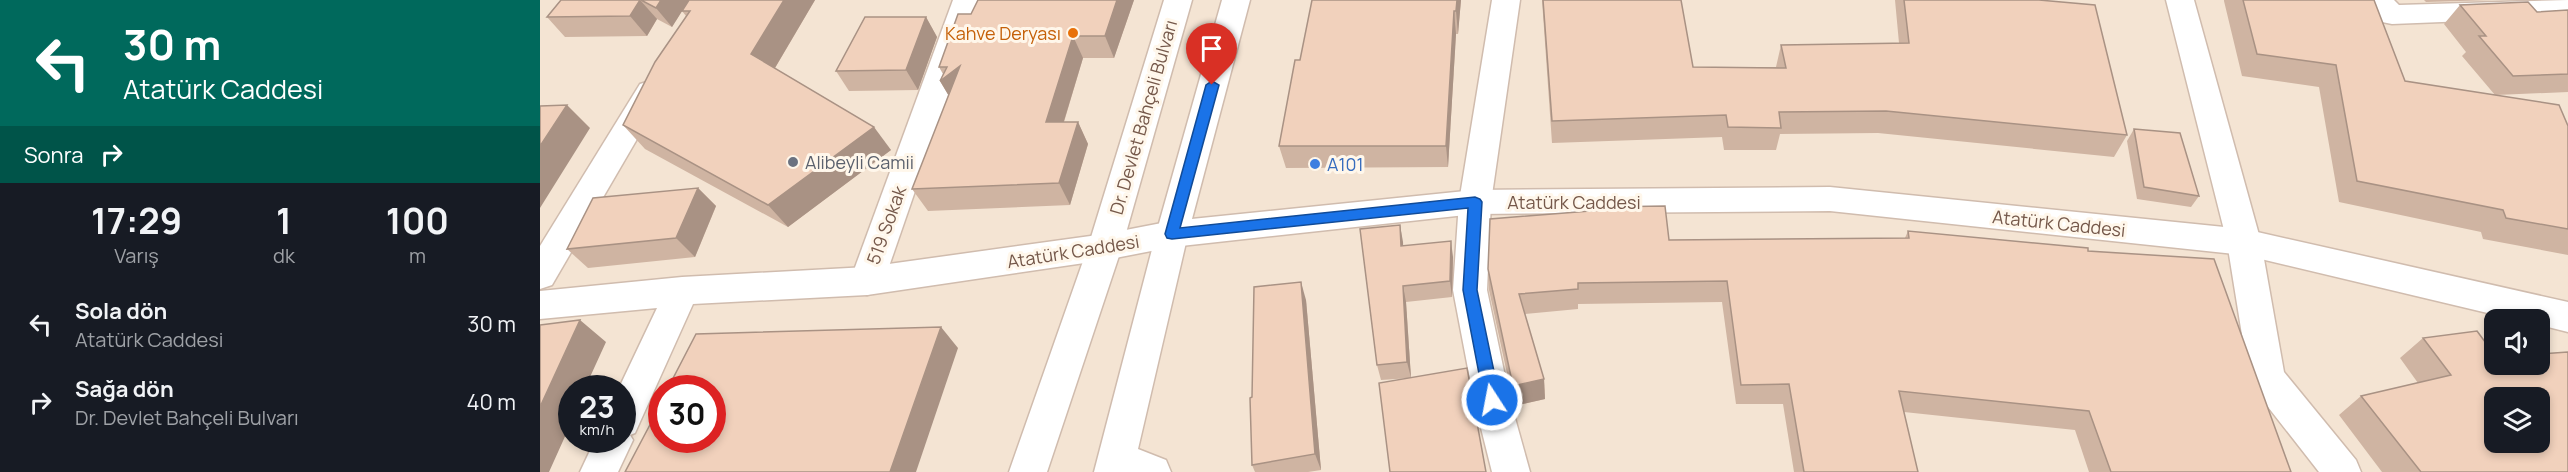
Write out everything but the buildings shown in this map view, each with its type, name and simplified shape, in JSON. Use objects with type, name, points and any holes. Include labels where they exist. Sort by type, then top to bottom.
[{"type":"street","name":"519 Sokak","points":[[867,281],[967,0]]},
{"type":"street","name":"Dr. Devlet Bahçeli Bulvarı","points":[[1028,472],[1105,247],[1178,0]]},
{"type":"street","points":[[1152,472],[1115,465],[1172,234],[1236,0]]},
{"type":"street","points":[[1506,0],[1475,202],[1470,290],[1492,400],[1511,472]]},
{"type":"street","points":[[2180,0],[2244,242],[2266,378],[2342,472]]},
{"type":"street","points":[[2379,0],[2392,15],[2568,8]]},
{"type":"street","points":[[540,275],[666,65]]},
{"type":"street","name":"Atatürk Caddesi","points":[[540,305],[682,291],[867,281],[1105,247],[1172,234],[1475,202],[1830,199],[2244,242],[2568,317]]},
{"type":"street","points":[[636,391],[682,291]]},
{"type":"street","points":[[599,472],[608,453]]},
{"type":"shaded area","points":[[540,0],[2568,0],[2568,472],[540,472]]},
{"type":"place","name":"Kahve Deryası","points":[[1073,33]]},
{"type":"place","name":"Alibeyli Camii","points":[[793,162]]},
{"type":"place","name":"A101","points":[[1315,164]]},
{"type":"route","points":[[1212,85],[1172,234],[1475,202],[1470,290],[1492,400]]}]
